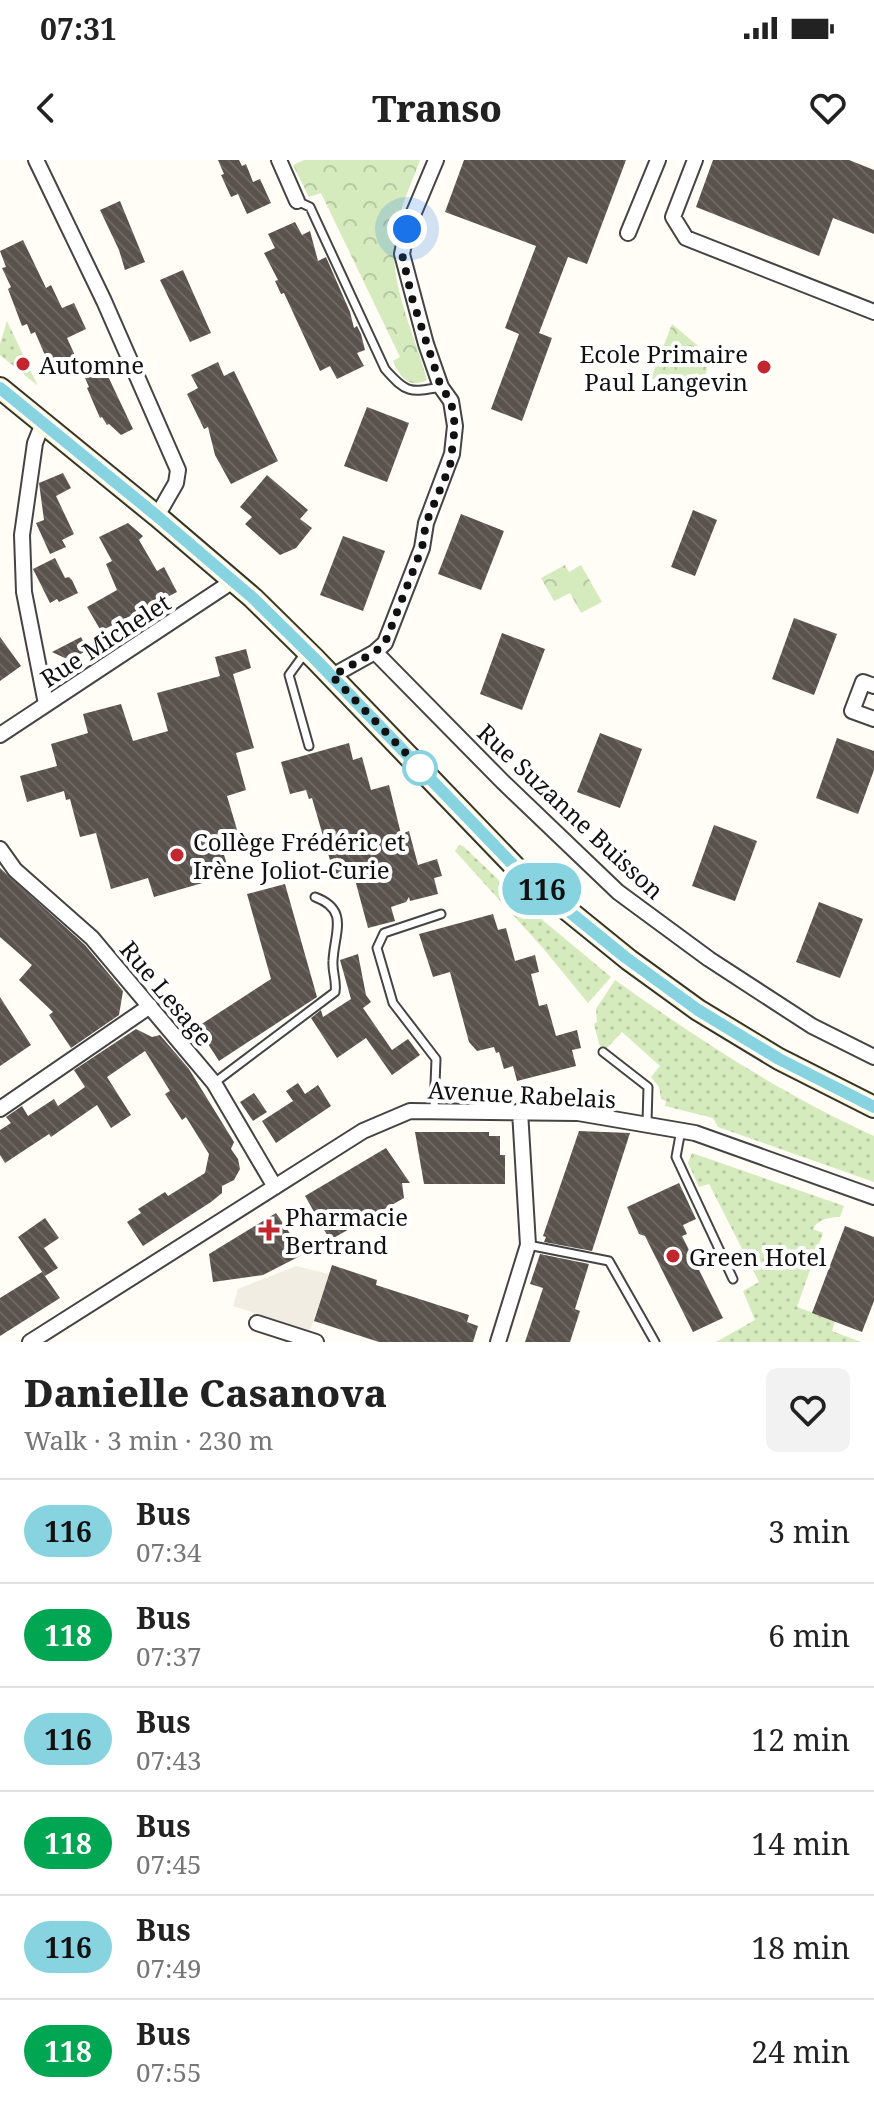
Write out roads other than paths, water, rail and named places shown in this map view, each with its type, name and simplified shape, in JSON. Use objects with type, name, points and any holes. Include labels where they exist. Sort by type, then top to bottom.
[{"type":"main road","points":[[0,388],[233,581],[332,676],[518,870],[625,957],[698,1010],[779,1059],[874,1107]]},
{"type":"street","points":[[36,160],[104,301],[178,470],[176,483],[157,516]]},
{"type":"street","points":[[279,160],[297,201]]},
{"type":"street","points":[[332,676],[385,643],[422,548],[426,523],[450,466],[455,426],[451,401],[441,387],[412,298],[402,254],[407,229],[436,160]]},
{"type":"street","points":[[628,233],[658,160]]},
{"type":"street","points":[[695,160],[673,217],[686,238],[874,311]]},
{"type":"street","points":[[43,423],[35,443],[22,535],[24,592],[46,704]]},
{"type":"street","name":"Rue Michelet","points":[[0,735],[233,581]]},
{"type":"street","name":"Rue Suzanne Buisson","points":[[375,652],[503,782],[618,892],[709,959],[812,1026],[874,1057]]},
{"type":"street","points":[[874,686],[863,682],[852,711],[874,719]]},
{"type":"street","name":"Rue Lesage","points":[[0,849],[15,870],[92,938],[214,1083],[275,1187]]},
{"type":"street","points":[[0,1109],[150,1006]]},
{"type":"street","name":"Avenue Rabelais","points":[[30,1342],[363,1131],[410,1111],[578,1113],[647,1123],[681,1130],[874,1197]]},
{"type":"street","points":[[498,1342],[528,1245],[520,1111]]},
{"type":"street","points":[[257,1323],[316,1342]]},
{"type":"lane","points":[[297,201],[310,207],[385,369],[401,387],[416,392],[441,387]]},
{"type":"lane","points":[[307,651],[289,675],[309,746]]},
{"type":"lane","points":[[214,1083],[335,992],[337,984],[332,963],[337,943],[337,913],[330,903],[315,897]]},
{"type":"lane","points":[[434,1110],[436,1059],[393,1003],[377,948],[384,933],[441,914]]},
{"type":"lane","points":[[603,1052],[648,1087],[647,1123]]},
{"type":"lane","points":[[681,1130],[676,1157],[733,1279]]},
{"type":"lane","points":[[528,1245],[609,1261],[655,1342]]},
{"type":"place","name":"Automne","points":[[23,364]]},
{"type":"place","name":"Ecole Primaire Paul Langevin","points":[[764,367]]},
{"type":"place","name":"Collège Frédéric et Irène Joliot-Curie","points":[[177,855]]},
{"type":"place","name":"Pharmacie Bertrand","points":[[269,1230]]},
{"type":"place","name":"Green Hotel","points":[[673,1256]]}]
